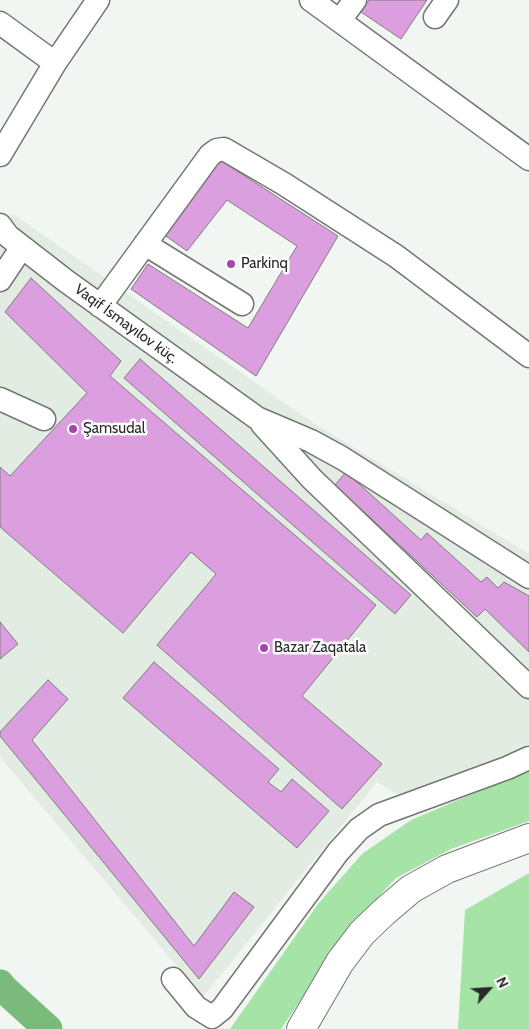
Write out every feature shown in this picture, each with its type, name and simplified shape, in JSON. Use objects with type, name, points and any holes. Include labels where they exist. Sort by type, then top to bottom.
[{"type":"highway","points":[[301,1029],[340,962],[362,933],[384,912],[411,890],[447,868],[529,838]]},
{"type":"street","points":[[0,155],[55,62],[98,0]]},
{"type":"street","points":[[311,0],[529,159]]},
{"type":"street","points":[[340,20],[354,0]]},
{"type":"street","points":[[0,23],[55,62]]},
{"type":"street","points":[[100,306],[210,155],[217,150],[224,149],[284,184],[396,256],[529,356]]},
{"type":"street","name":"Vaqif İsmayılov küç.","points":[[0,225],[8,236],[100,306],[257,418]]},
{"type":"street","points":[[145,244],[242,304]]},
{"type":"street","points":[[0,280],[22,247]]},
{"type":"street","points":[[0,399],[44,419]]},
{"type":"street","points":[[257,418],[311,441],[342,458],[529,577]]},
{"type":"street","points":[[257,418],[312,479],[529,687]]},
{"type":"street","points":[[173,979],[196,1007],[212,1017],[222,1009],[338,852],[359,829],[379,815],[507,768],[529,758]]},
{"type":"shaded area","name":"Bazar Zaqatala","points":[[13,214],[309,420],[529,554],[529,743],[520,752],[401,797],[377,782],[203,997],[0,757],[0,231]]},
{"type":"green space","points":[[529,770],[529,821],[451,849],[396,878],[349,928],[281,1029],[230,1029],[318,904],[362,854],[411,820]]},
{"type":"green space","points":[[529,873],[529,1029],[458,1029],[465,910]]},
{"type":"building","points":[[369,0],[427,0],[401,39],[361,12]]},
{"type":"building","points":[[220,160],[338,236],[256,376],[131,289],[148,264],[248,328],[297,246],[227,200],[187,251],[163,234]]},
{"type":"building","points":[[31,278],[121,361],[110,376],[376,605],[302,696],[382,764],[342,809],[157,645],[216,574],[191,552],[123,633],[0,527],[0,467],[10,476],[87,393],[5,312]]},
{"type":"building","points":[[140,359],[411,595],[395,614],[124,378]]},
{"type":"building","points":[[346,472],[421,540],[427,533],[481,582],[487,577],[498,588],[504,582],[529,596],[529,652],[485,609],[477,617],[335,485]]},
{"type":"building","points":[[0,622],[18,644],[0,659]]},
{"type":"building","points":[[154,662],[279,769],[268,782],[281,792],[292,779],[329,811],[297,848],[123,698]]},
{"type":"building","points":[[48,680],[68,699],[32,740],[194,946],[234,892],[254,907],[199,979],[0,736],[0,732]]},
{"type":"waterway","points":[[0,984],[48,1029]]},
{"type":"place","name":"Parkinq","points":[[231,264]]},
{"type":"place","name":"Şamsudal","points":[[73,429]]},
{"type":"place","name":"Bazar Zaqatala","points":[[264,648]]}]
